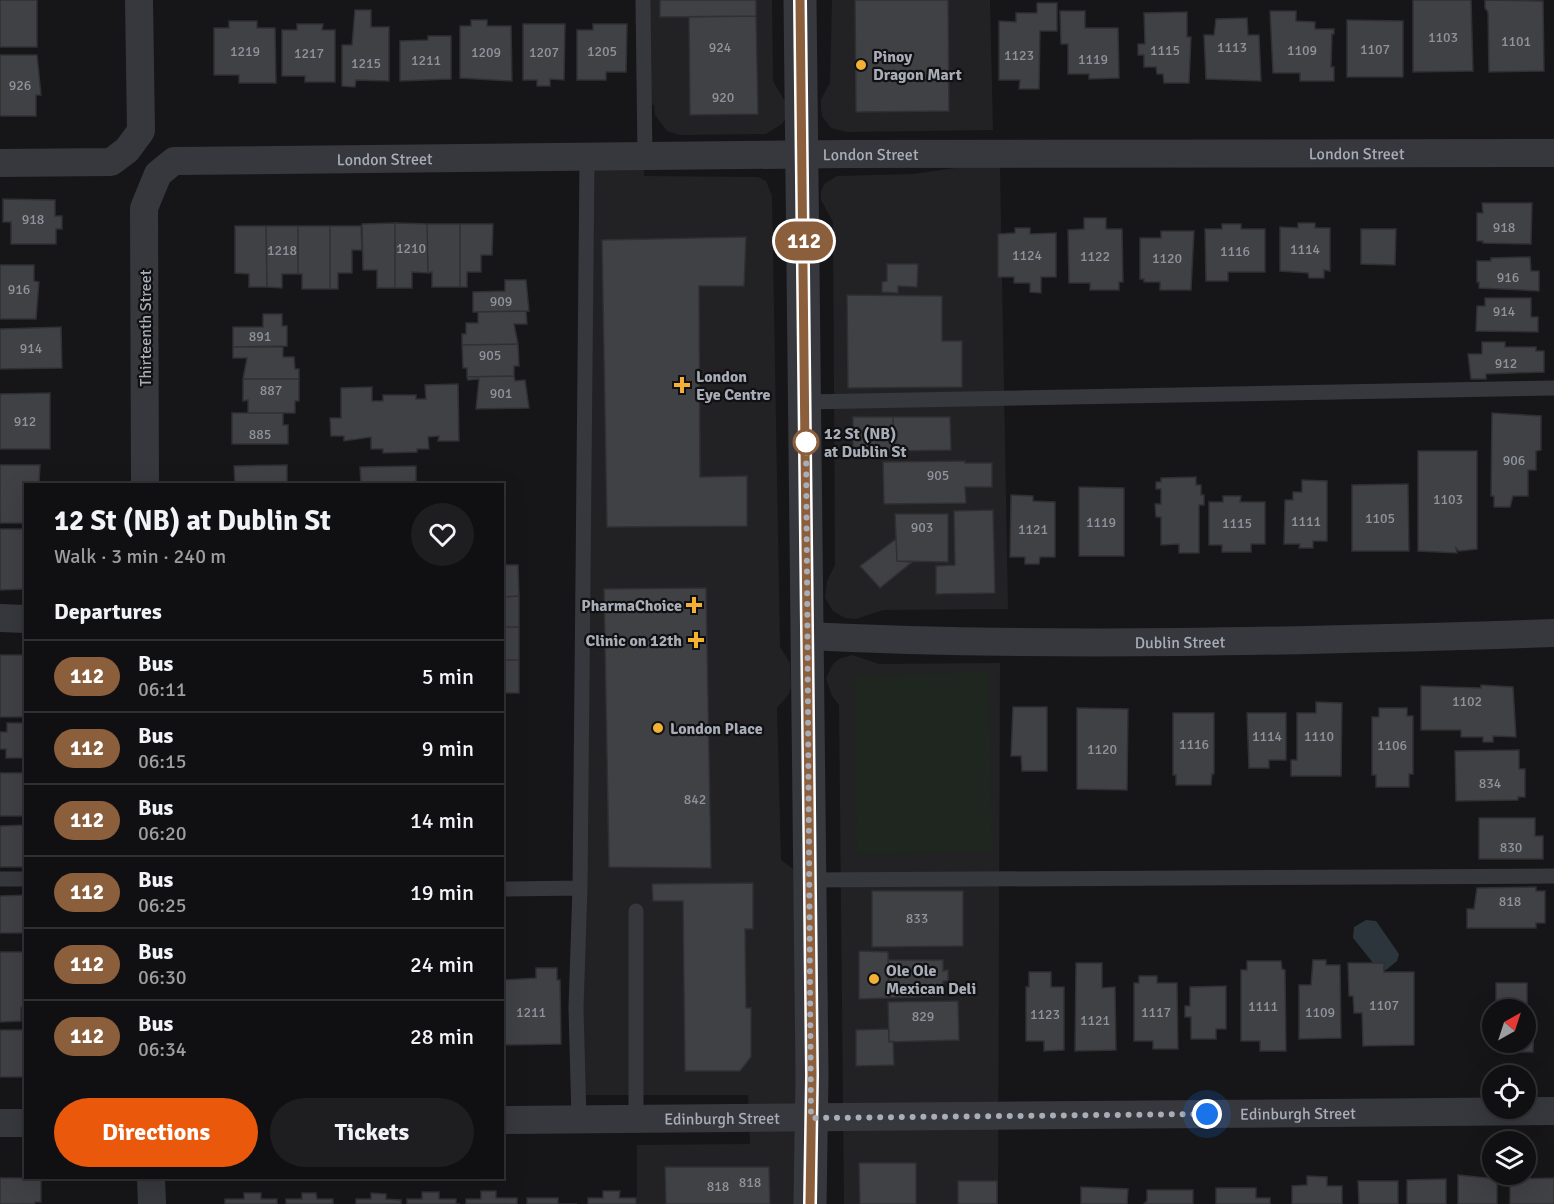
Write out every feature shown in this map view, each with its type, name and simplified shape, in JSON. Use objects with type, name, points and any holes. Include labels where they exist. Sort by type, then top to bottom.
[{"type":"street","points":[[0,163],[111,162],[127,150],[141,131],[139,0]]},
{"type":"street","points":[[800,0],[806,402],[810,1204]]},
{"type":"street","name":"London Street","points":[[158,174],[174,161],[587,159],[803,155],[1554,153]]},
{"type":"street","name":"Thirteenth Street","points":[[145,483],[144,208],[158,174]]},
{"type":"street","points":[[0,618],[24,619]]},
{"type":"street","name":"Dublin Street","points":[[806,636],[1061,642],[1414,639],[1554,633]]},
{"type":"street","name":"Edinburgh Street","points":[[504,1120],[1554,1111]]},
{"type":"street","points":[[0,1123],[24,1123]]},
{"type":"street","points":[[151,1179],[152,1204]]},
{"type":"lane","points":[[643,0],[645,158]]},
{"type":"lane","points":[[579,1119],[576,1008],[580,888],[587,159]]},
{"type":"lane","points":[[806,402],[1554,388]]},
{"type":"lane","points":[[808,880],[1554,876]]},
{"type":"lane","points":[[0,879],[24,879]]},
{"type":"lane","points":[[504,889],[580,888]]},
{"type":"lane","points":[[636,911],[636,1118]]},
{"type":"shaded area","points":[[643,0],[772,0],[773,81],[787,105],[787,116],[782,124],[766,134],[680,135],[667,131],[655,115],[654,105],[644,103]]},
{"type":"shaded area","points":[[832,0],[990,0],[993,130],[847,132],[831,128],[822,116],[821,99],[830,83]]},
{"type":"shaded area","points":[[645,158],[644,176],[758,177],[766,181],[772,196],[780,647],[790,663],[791,686],[789,694],[777,708],[781,860],[808,880],[810,1204],[637,1204],[637,1145],[750,1144],[748,1095],[578,1095],[587,159]]},
{"type":"shaded area","points":[[962,167],[1000,167],[1008,609],[883,610],[856,619],[845,618],[833,611],[825,598],[827,581],[835,565],[833,222],[821,200],[821,191],[824,184],[837,176],[913,174]]},
{"type":"shaded area","points":[[852,655],[879,664],[1000,663],[998,1204],[844,1204],[839,705],[832,696],[826,678],[833,664],[839,659]]},
{"type":"shaded area","points":[[989,672],[992,852],[857,855],[854,675]]},
{"type":"shaded area","points":[[1366,920],[1376,921],[1399,954],[1397,961],[1386,970],[1378,969],[1353,938],[1354,927]]},
{"type":"building","points":[[0,0],[37,0],[37,47],[0,47]]},
{"type":"building","points":[[660,0],[756,0],[756,16],[660,17]]},
{"type":"building","points":[[855,0],[948,0],[949,111],[856,112]]},
{"type":"building","points":[[1413,0],[1471,0],[1473,71],[1413,72]]},
{"type":"building","points":[[1485,0],[1543,1],[1544,71],[1489,72],[1488,12],[1485,8]]},
{"type":"building","points":[[1037,3],[1057,3],[1057,31],[1040,31],[1039,89],[1019,89],[1020,80],[999,80],[999,21],[1016,22],[1016,13],[1037,13]]},
{"type":"building","points":[[355,10],[371,10],[371,27],[389,27],[389,81],[356,80],[355,87],[342,86],[342,45],[352,45]]},
{"type":"building","points":[[1060,11],[1085,11],[1085,28],[1118,28],[1119,78],[1089,79],[1089,74],[1068,74],[1068,44],[1061,44]]},
{"type":"building","points":[[1270,11],[1296,11],[1296,21],[1315,22],[1315,29],[1334,29],[1331,67],[1334,67],[1334,81],[1300,81],[1300,73],[1273,73]]},
{"type":"building","points":[[1187,12],[1187,37],[1191,37],[1189,83],[1164,83],[1163,74],[1157,74],[1156,67],[1144,67],[1144,55],[1138,55],[1138,44],[1145,44],[1144,13]]},
{"type":"building","points":[[756,16],[758,114],[690,115],[689,17]]},
{"type":"building","points":[[1247,18],[1248,35],[1259,35],[1261,81],[1206,79],[1204,35],[1214,35],[1216,19]]},
{"type":"building","points":[[471,20],[487,20],[487,26],[511,26],[512,81],[460,78],[460,26],[471,26]]},
{"type":"building","points":[[1347,20],[1403,21],[1403,77],[1347,77]]},
{"type":"building","points":[[229,21],[257,21],[257,28],[275,28],[276,83],[239,83],[239,75],[214,75],[214,28],[229,28]]},
{"type":"building","points":[[297,24],[323,24],[322,30],[335,30],[335,82],[305,82],[305,76],[282,76],[282,30],[297,30]]},
{"type":"building","points":[[523,24],[565,24],[564,80],[550,79],[550,86],[537,86],[537,80],[523,80]]},
{"type":"building","points":[[593,24],[627,24],[626,72],[606,72],[606,80],[577,80],[577,30],[593,30]]},
{"type":"building","points":[[428,36],[451,36],[451,79],[400,81],[400,41],[428,40]]},
{"type":"building","points":[[0,55],[37,55],[41,95],[36,95],[36,116],[0,116]]},
{"type":"building","points":[[3,199],[55,200],[55,216],[62,216],[62,229],[56,229],[56,244],[11,244],[11,222],[3,222]]},
{"type":"building","points":[[1482,203],[1532,203],[1531,244],[1477,241],[1477,213],[1483,213]]},
{"type":"building","points":[[1084,218],[1106,218],[1106,229],[1122,229],[1123,282],[1119,282],[1119,290],[1090,290],[1090,283],[1069,283],[1068,230],[1084,229]]},
{"type":"building","points":[[395,223],[427,224],[428,273],[412,272],[412,288],[395,288]]},
{"type":"building","points":[[395,223],[395,288],[377,288],[377,270],[363,270],[362,224]]},
{"type":"building","points":[[1298,223],[1315,223],[1315,228],[1330,228],[1330,271],[1324,270],[1324,278],[1309,278],[1308,273],[1280,271],[1280,227],[1298,228]]},
{"type":"building","points":[[427,224],[460,224],[460,287],[432,287],[432,272],[428,273]]},
{"type":"building","points":[[460,224],[493,224],[492,255],[481,255],[481,272],[467,272],[467,287],[460,287]]},
{"type":"building","points":[[1222,224],[1241,224],[1241,229],[1265,229],[1265,272],[1228,272],[1228,281],[1206,281],[1205,229],[1222,229]]},
{"type":"building","points":[[235,226],[266,226],[267,287],[249,287],[249,274],[235,273]]},
{"type":"building","points":[[266,226],[298,226],[298,274],[282,274],[282,288],[267,287]]},
{"type":"building","points":[[298,226],[330,226],[330,289],[302,289],[302,274],[298,274]]},
{"type":"building","points":[[330,226],[361,226],[362,250],[352,250],[352,273],[338,273],[338,289],[330,289]]},
{"type":"building","points":[[1015,228],[1030,228],[1030,234],[1056,233],[1056,277],[1041,277],[1041,293],[1030,292],[1030,283],[1014,283],[1014,277],[998,277],[998,234],[1015,233]]},
{"type":"building","points":[[1361,229],[1396,229],[1395,265],[1361,264]]},
{"type":"building","points":[[1161,231],[1194,231],[1191,290],[1160,290],[1160,282],[1144,282],[1144,279],[1140,279],[1140,238],[1161,238]]},
{"type":"building","points":[[746,237],[744,286],[699,286],[700,477],[747,476],[747,526],[607,527],[602,240]]},
{"type":"building","points":[[1530,257],[1531,271],[1539,271],[1539,291],[1479,288],[1477,261],[1491,261],[1491,258]]},
{"type":"building","points":[[887,264],[918,264],[917,287],[898,286],[898,293],[882,292],[882,282],[887,281]]},
{"type":"building","points":[[0,265],[34,265],[34,281],[39,282],[36,319],[0,319]]},
{"type":"building","points":[[505,280],[526,280],[529,311],[473,312],[473,292],[505,291]]},
{"type":"building","points":[[847,295],[942,296],[942,341],[962,341],[962,387],[848,388]]},
{"type":"building","points":[[1485,298],[1531,298],[1531,317],[1538,317],[1538,332],[1476,331],[1477,306],[1485,306]]},
{"type":"building","points":[[526,311],[527,324],[514,324],[518,344],[462,345],[462,334],[466,334],[466,323],[478,323],[478,312]]},
{"type":"building","points":[[263,314],[282,314],[282,326],[287,326],[287,346],[233,347],[233,327],[263,327]]},
{"type":"building","points":[[61,327],[62,368],[0,369],[0,329]]},
{"type":"building","points":[[1482,342],[1505,342],[1505,347],[1536,347],[1536,351],[1544,351],[1544,372],[1486,374],[1486,379],[1471,379],[1468,354],[1482,354]]},
{"type":"building","points":[[518,344],[519,366],[514,366],[514,376],[467,377],[467,368],[463,368],[462,345]]},
{"type":"building","points":[[233,347],[283,347],[283,357],[294,357],[295,369],[299,369],[299,379],[243,379],[247,358],[233,358]]},
{"type":"building","points":[[514,376],[515,381],[525,380],[529,408],[476,409],[479,379],[468,380],[467,377]]},
{"type":"building","points":[[243,379],[299,379],[299,401],[295,401],[295,413],[248,413],[248,400],[243,401]]},
{"type":"building","points":[[458,384],[459,441],[438,441],[439,436],[428,437],[429,449],[417,449],[417,452],[383,453],[383,449],[371,449],[371,437],[344,441],[344,436],[331,436],[330,418],[341,418],[341,388],[372,387],[372,401],[383,401],[383,395],[416,395],[416,399],[426,399],[425,385]]},
{"type":"building","points":[[50,393],[50,449],[0,449],[0,394]]},
{"type":"building","points":[[232,413],[283,413],[283,425],[288,425],[288,444],[232,444]]},
{"type":"building","points":[[1492,413],[1541,416],[1541,450],[1536,451],[1536,470],[1528,470],[1528,496],[1513,496],[1510,507],[1494,507],[1494,496],[1491,496]]},
{"type":"building","points":[[853,417],[893,417],[894,451],[853,451]]},
{"type":"building","points":[[893,417],[950,417],[951,450],[894,451]]},
{"type":"building","points":[[1418,451],[1477,451],[1477,549],[1459,551],[1456,548],[1457,553],[1418,551]]},
{"type":"building","points":[[965,461],[965,463],[992,463],[992,487],[965,487],[966,503],[884,504],[883,462]]},
{"type":"building","points":[[0,465],[40,465],[39,483],[24,483],[24,523],[0,523]]},
{"type":"building","points":[[287,465],[287,483],[235,483],[234,466]]},
{"type":"building","points":[[416,466],[416,483],[361,483],[360,467]]},
{"type":"building","points":[[1196,477],[1196,485],[1201,485],[1201,495],[1204,495],[1204,505],[1199,505],[1199,553],[1179,553],[1179,544],[1161,545],[1161,517],[1156,517],[1155,504],[1161,504],[1161,489],[1156,489],[1156,482],[1161,482],[1161,478]]},
{"type":"building","points":[[1302,480],[1327,481],[1327,541],[1313,541],[1313,548],[1299,548],[1300,544],[1284,544],[1285,500],[1293,500],[1293,492],[1302,492]]},
{"type":"building","points":[[1408,484],[1409,551],[1352,551],[1352,485]]},
{"type":"building","points":[[1079,487],[1124,488],[1124,556],[1079,556]]},
{"type":"building","points":[[1011,495],[1033,496],[1033,501],[1055,502],[1055,557],[1040,557],[1039,564],[1025,564],[1025,557],[1010,557]]},
{"type":"building","points":[[1223,496],[1241,496],[1240,502],[1265,502],[1265,544],[1251,544],[1251,552],[1222,552],[1222,545],[1209,545],[1209,502],[1223,502]]},
{"type":"building","points":[[993,510],[995,593],[936,594],[936,566],[955,565],[954,511]]},
{"type":"building","points":[[895,514],[948,514],[948,562],[897,561]]},
{"type":"building","points":[[0,529],[24,529],[24,589],[0,590]]},
{"type":"building","points":[[896,539],[897,561],[912,562],[880,588],[860,566]]},
{"type":"building","points":[[504,565],[518,565],[519,596],[504,597]]},
{"type":"building","name":"London Place","points":[[706,588],[711,868],[609,867],[604,589]]},
{"type":"building","points":[[519,596],[519,627],[504,627],[504,597]]},
{"type":"building","points":[[504,627],[519,627],[519,660],[504,660]]},
{"type":"building","points":[[0,655],[24,655],[24,717],[0,717]]},
{"type":"building","points":[[504,660],[519,660],[519,693],[504,693]]},
{"type":"building","points":[[1481,685],[1513,687],[1516,737],[1493,736],[1493,742],[1483,742],[1483,737],[1461,737],[1461,730],[1421,730],[1421,686],[1481,688]]},
{"type":"building","points":[[1316,702],[1342,703],[1341,776],[1291,776],[1291,760],[1297,760],[1297,713],[1316,713]]},
{"type":"building","points":[[1013,707],[1047,707],[1047,771],[1022,771],[1021,756],[1011,756]]},
{"type":"building","points":[[1077,708],[1128,709],[1127,790],[1077,789]]},
{"type":"building","points":[[1379,708],[1407,708],[1407,716],[1413,716],[1413,774],[1409,774],[1409,787],[1376,787],[1376,775],[1372,775],[1372,717],[1379,717]]},
{"type":"building","points":[[1173,713],[1214,713],[1214,774],[1212,774],[1211,785],[1176,785],[1176,775],[1173,775]]},
{"type":"building","points":[[1247,713],[1286,713],[1286,760],[1269,760],[1269,768],[1249,768]]},
{"type":"building","points":[[7,723],[24,723],[24,758],[6,758],[6,749],[0,749],[0,732],[7,732]]},
{"type":"building","points":[[1519,750],[1519,769],[1525,769],[1525,797],[1518,797],[1518,800],[1456,801],[1455,751]]},
{"type":"building","points":[[0,773],[24,773],[24,816],[0,816]]},
{"type":"building","points":[[1479,818],[1535,818],[1535,836],[1543,836],[1543,859],[1479,859]]},
{"type":"building","points":[[24,825],[24,867],[0,867],[0,826]]},
{"type":"building","points":[[753,883],[753,929],[745,929],[746,1008],[751,1008],[751,1057],[740,1071],[685,1071],[683,901],[653,901],[652,884]]},
{"type":"building","points":[[1536,887],[1536,891],[1545,891],[1545,923],[1536,923],[1536,928],[1467,928],[1467,909],[1474,909],[1477,888]]},
{"type":"building","points":[[872,891],[963,891],[963,946],[872,947]]},
{"type":"building","points":[[24,895],[24,933],[0,933],[0,896]]},
{"type":"building","name":"Ole Ole Mexican Deli","points":[[859,951],[888,952],[889,998],[859,999]]},
{"type":"building","points":[[0,952],[24,952],[24,1007],[21,1007],[21,1021],[0,1022]]},
{"type":"building","points":[[888,960],[943,960],[943,971],[948,970],[948,981],[943,981],[943,996],[889,998]]},
{"type":"building","points":[[1313,960],[1326,960],[1326,965],[1340,965],[1341,1038],[1299,1039],[1299,985],[1311,985]]},
{"type":"building","points":[[1247,961],[1281,961],[1282,969],[1285,970],[1286,1051],[1260,1051],[1260,1041],[1241,1041],[1241,970],[1247,970]]},
{"type":"building","points":[[1076,963],[1102,963],[1102,988],[1115,987],[1116,1050],[1075,1051]]},
{"type":"building","points":[[1348,963],[1384,963],[1384,972],[1414,972],[1414,1045],[1363,1046],[1362,1013],[1354,1013],[1353,996],[1349,996]]},
{"type":"building","points":[[536,968],[557,968],[557,980],[560,980],[561,1044],[504,1045],[504,980],[536,978]]},
{"type":"building","points":[[1029,972],[1051,972],[1051,987],[1064,987],[1064,1050],[1044,1051],[1044,1041],[1026,1041],[1026,987],[1029,987]]},
{"type":"building","points":[[1139,976],[1157,976],[1157,983],[1177,983],[1178,1049],[1153,1049],[1153,1041],[1134,1041],[1134,983],[1139,983]]},
{"type":"building","points":[[1496,983],[1527,983],[1527,999],[1496,999]]},
{"type":"building","points":[[1226,986],[1226,1029],[1216,1029],[1216,1039],[1191,1039],[1191,1017],[1185,1017],[1185,1006],[1190,1006],[1190,987]]},
{"type":"building","points":[[958,1001],[959,1040],[889,1042],[888,1002]]},
{"type":"building","points":[[889,1029],[889,1042],[893,1041],[894,1065],[856,1066],[856,1030]]},
{"type":"building","points":[[0,1030],[24,1030],[24,1077],[0,1077]]},
{"type":"building","points":[[859,1163],[916,1163],[916,1204],[860,1204]]},
{"type":"building","points":[[665,1167],[769,1167],[770,1204],[666,1204]]},
{"type":"building","points":[[1458,1175],[1482,1177],[1482,1185],[1497,1185],[1497,1204],[1458,1204]]},
{"type":"building","points":[[1307,1176],[1327,1177],[1327,1186],[1342,1186],[1342,1204],[1292,1204],[1292,1186],[1307,1185]]},
{"type":"building","points":[[0,1178],[41,1179],[41,1202],[0,1204]]},
{"type":"building","points":[[1536,1178],[1554,1178],[1554,1204],[1510,1204],[1510,1185],[1536,1185]]},
{"type":"building","points":[[1446,1179],[1446,1204],[1407,1204],[1407,1180]]},
{"type":"building","points":[[958,1181],[997,1181],[997,1204],[958,1204]]},
{"type":"building","points":[[1358,1181],[1398,1181],[1398,1204],[1359,1204]]},
{"type":"building","points":[[1081,1187],[1128,1189],[1127,1204],[1081,1204]]},
{"type":"building","points":[[1216,1188],[1256,1188],[1256,1198],[1270,1198],[1270,1204],[1216,1204]]},
{"type":"building","points":[[1147,1190],[1193,1190],[1193,1204],[1144,1204],[1147,1201]]},
{"type":"building","points":[[481,1191],[496,1191],[496,1198],[517,1198],[517,1204],[466,1204],[466,1199],[481,1199]]},
{"type":"building","points":[[603,1191],[620,1191],[619,1198],[636,1198],[636,1204],[588,1204],[588,1198],[603,1198]]},
{"type":"building","points":[[422,1192],[439,1192],[439,1199],[456,1199],[456,1204],[407,1204],[407,1199],[422,1199]]},
{"type":"building","points":[[244,1193],[261,1193],[261,1199],[277,1199],[277,1204],[225,1204],[225,1199],[244,1199]]},
{"type":"building","points":[[302,1193],[316,1193],[317,1199],[333,1199],[333,1204],[286,1204],[286,1199],[302,1199]]},
{"type":"building","points":[[371,1193],[386,1194],[386,1199],[401,1200],[401,1204],[356,1204],[356,1199],[371,1199]]},
{"type":"building","points":[[527,1198],[558,1198],[558,1204],[527,1204]]},
{"type":"bus line","name":"112","points":[[800,0],[804,191],[806,678],[812,1075],[810,1204]]},
{"type":"place","name":"Pinoy Dragon Mart","points":[[861,65]]},
{"type":"place","name":"London Eye Centre","points":[[682,385]]},
{"type":"place","name":"12 St (NB) at Dublin St","points":[[806,442]]},
{"type":"place","name":"PharmaChoice","points":[[694,605]]},
{"type":"place","name":"Clinic on 12th","points":[[696,640]]},
{"type":"place","name":"London Place","points":[[658,728]]},
{"type":"place","name":"Ole Ole Mexican Deli","points":[[874,979]]},
{"type":"route","points":[[806,442],[806,700],[811,1118],[1207,1114]]}]
